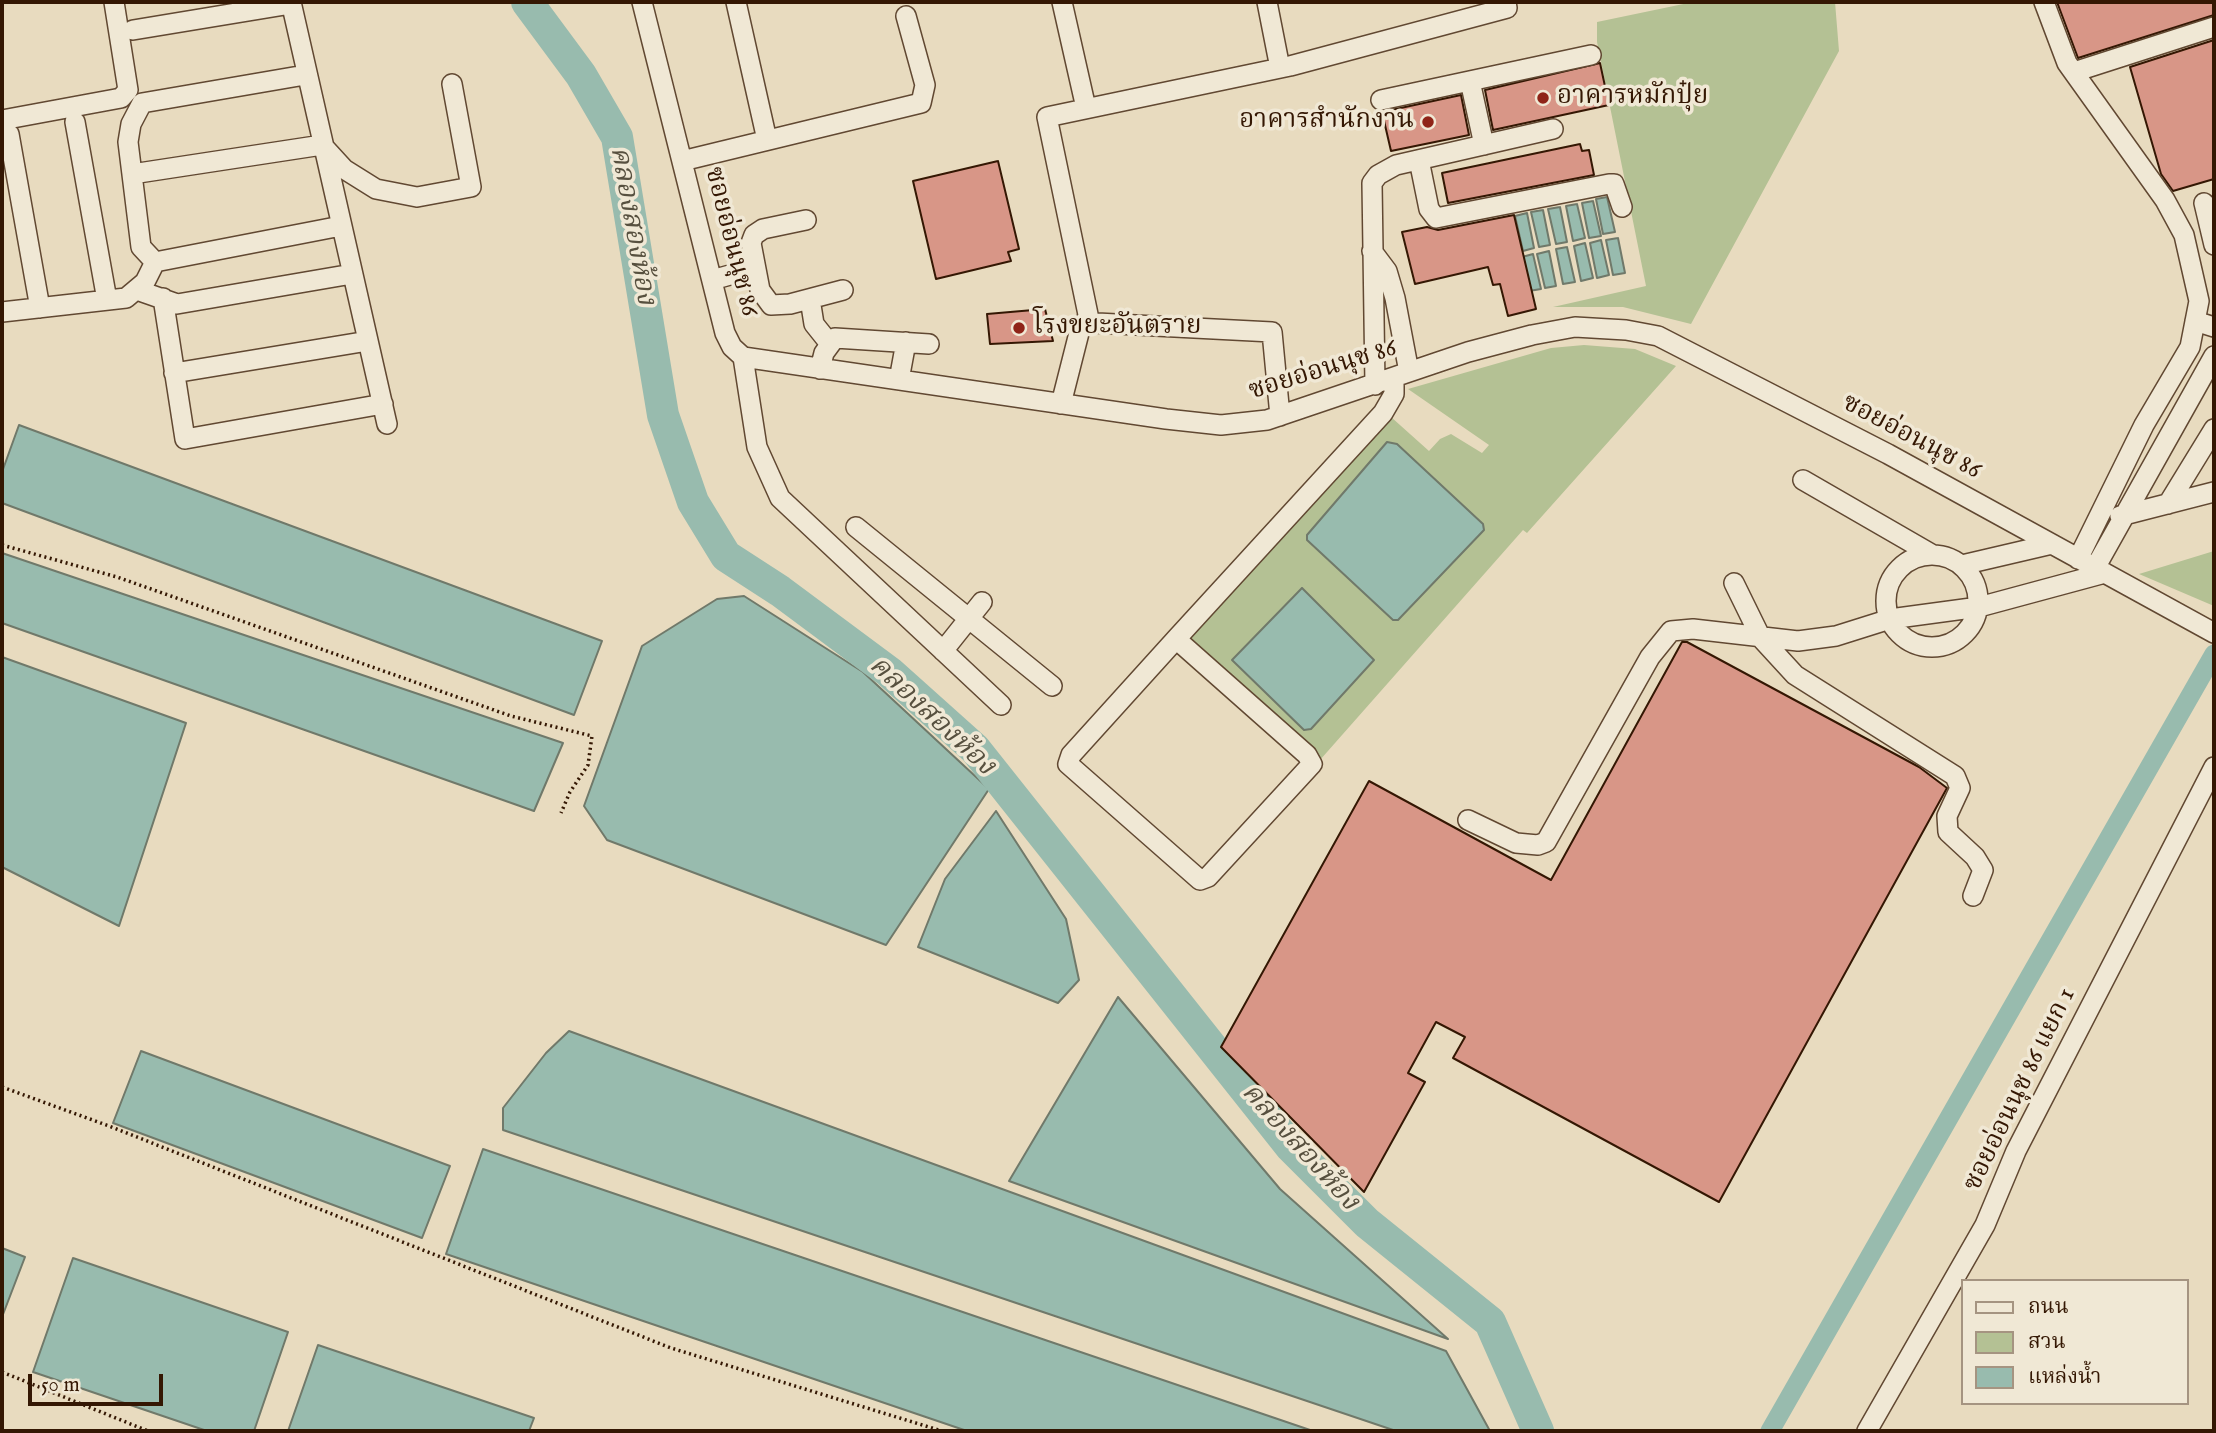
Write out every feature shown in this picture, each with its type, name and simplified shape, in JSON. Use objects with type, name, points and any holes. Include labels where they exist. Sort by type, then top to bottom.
[{"type":"street","points":[[40,308],[5,127],[121,98],[128,90],[114,2]]},
{"type":"street","name":"ซอยอ่อนนุช 86","points":[[642,2],[725,332],[732,346],[743,357],[1221,425],[1280,416],[1468,352],[1575,327],[1626,330],[1658,336],[1888,454],[2214,632]]},
{"type":"street","points":[[736,2],[767,140]]},
{"type":"street","points":[[1062,2],[1086,108]]},
{"type":"street","points":[[1267,2],[1280,68]]},
{"type":"street","points":[[1090,324],[1047,117],[1280,68],[1507,8],[1506,2]]},
{"type":"street","points":[[2044,2],[2067,64],[2165,200],[2184,235],[2205,324],[2144,425],[2096,523],[2093,567]]},
{"type":"street","points":[[133,30],[291,3],[305,75],[387,424]]},
{"type":"street","points":[[682,161],[921,103],[925,85],[906,16]]},
{"type":"street","points":[[2074,72],[2214,27]]},
{"type":"street","points":[[1381,100],[1591,55]]},
{"type":"street","points":[[155,262],[141,247],[132,174],[129,133],[142,103],[305,75]]},
{"type":"street","points":[[1470,81],[1484,145]]},
{"type":"street","points":[[322,145],[344,169],[376,189],[417,197],[471,187],[452,84]]},
{"type":"street","points":[[75,122],[107,300]]},
{"type":"street","points":[[1375,385],[1372,183],[1385,170],[1553,129]]},
{"type":"street","points":[[132,174],[322,145]]},
{"type":"street","points":[[1419,160],[1429,209],[1436,218],[1609,184],[1614,184],[1622,207]]},
{"type":"street","points":[[2204,203],[2214,245]]},
{"type":"street","points":[[806,220],[763,229],[754,235],[751,243],[760,290],[771,305],[843,290]]},
{"type":"street","points":[[155,262],[341,226]]},
{"type":"street","points":[[1176,639],[1307,755],[1312,764],[1208,877],[1200,880],[1068,764],[1071,755],[1176,639],[1383,413],[1402,375],[1395,298],[1387,271],[1372,251]]},
{"type":"street","points":[[2,312],[126,298],[145,282],[155,262]]},
{"type":"street","points":[[712,280],[755,268]]},
{"type":"street","points":[[137,290],[177,304],[352,274]]},
{"type":"street","points":[[163,298],[185,439],[383,404]]},
{"type":"street","points":[[810,299],[814,324],[831,344]]},
{"type":"street","points":[[1061,404],[1081,325],[1272,332],[1280,416]]},
{"type":"street","points":[[820,369],[824,353],[835,338],[929,344]]},
{"type":"street","points":[[174,373],[368,341]]},
{"type":"street","points":[[899,380],[906,342]]},
{"type":"street","points":[[1468,820],[1516,843],[1538,845],[1546,842],[1650,657],[1671,631],[1693,629],[1798,640],[1836,636],[1890,619],[1979,607],[2093,567],[2127,514],[2214,356]]},
{"type":"street","points":[[743,357],[757,447],[780,498],[1001,705]]},
{"type":"street","points":[[2168,504],[2214,429]]},
{"type":"street","points":[[1803,480],[1933,555]]},
{"type":"street","points":[[2096,523],[2214,492]]},
{"type":"street","points":[[856,527],[1052,686]]},
{"type":"street","points":[[1962,565],[2052,544]]},
{"type":"street","points":[[1933,555],[1948,557],[1962,565],[1972,577],[1979,607],[1974,622],[1965,634],[1938,647],[1910,641],[1890,619],[1887,590],[1893,576],[1903,565],[1917,557],[1933,555]]},
{"type":"street","points":[[1734,583],[1761,638],[1795,675],[1955,776],[1960,788],[1947,816],[1948,832],[1976,857],[1983,870],[1973,896]]},
{"type":"street","points":[[943,651],[982,602]]},
{"type":"street","name":"ซอยอ่อนนุช 86 แยก 1","points":[[1867,1431],[1984,1225],[2016,1151],[2214,767]]},
{"type":"path","points":[[2,545],[117,577],[511,716],[592,736],[588,765],[570,792],[561,813]]},
{"type":"path","points":[[2,1087],[109,1126],[671,1348],[942,1431]]},
{"type":"path","points":[[2,1372],[148,1431]]},
{"type":"green space","points":[[1693,2],[1835,2],[1839,51],[1691,324],[1623,307],[1553,307],[1646,286],[1597,42],[1597,22]]},
{"type":"green space","points":[[1584,345],[1635,349],[1676,366],[1527,533],[1523,530],[1320,760],[1187,641],[1391,417],[1429,451],[1440,439],[1451,434],[1482,453],[1489,445],[1408,389],[1551,348]]},
{"type":"green space","points":[[2214,551],[2214,606],[2139,574]]},
{"type":"water","points":[[1607,197],[1615,232],[1603,234],[1596,199]]},
{"type":"water","points":[[1593,201],[1601,236],[1589,238],[1582,203]]},
{"type":"water","points":[[1577,204],[1585,238],[1573,241],[1566,206]]},
{"type":"water","points":[[1560,207],[1567,242],[1556,244],[1548,209]]},
{"type":"water","points":[[1543,210],[1550,245],[1539,247],[1531,212]]},
{"type":"water","points":[[1527,213],[1534,248],[1523,251],[1515,216]]},
{"type":"water","points":[[1618,238],[1625,273],[1613,275],[1606,240]]},
{"type":"water","points":[[1601,240],[1609,275],[1597,278],[1590,243]]},
{"type":"water","points":[[1585,243],[1593,278],[1581,281],[1574,246]]},
{"type":"water","points":[[1567,247],[1575,282],[1563,284],[1556,249]]},
{"type":"water","points":[[1549,251],[1556,286],[1545,288],[1537,254]]},
{"type":"water","points":[[1533,254],[1541,289],[1529,291],[1522,257]]},
{"type":"water","points":[[19,425],[602,641],[574,715],[2,503],[2,472]]},
{"type":"water","points":[[1387,442],[1397,444],[1483,524],[1484,530],[1398,620],[1393,620],[1307,540],[1307,535]]},
{"type":"water","points":[[2,553],[563,743],[534,811],[2,623]]},
{"type":"water","points":[[1302,588],[1374,660],[1311,729],[1304,730],[1232,660]]},
{"type":"water","points":[[744,596],[863,672],[989,789],[886,945],[607,840],[584,806],[642,646],[717,599]]},
{"type":"water","points":[[2,657],[186,723],[119,926],[2,867]]},
{"type":"water","points":[[996,811],[1066,919],[1079,980],[1058,1003],[918,947],[945,879]]},
{"type":"water","points":[[1118,997],[1280,1189],[1448,1339],[1009,1181]]},
{"type":"water","points":[[569,1031],[1446,1351],[1490,1431],[1396,1431],[503,1130],[503,1108],[546,1053]]},
{"type":"water","points":[[141,1051],[450,1166],[422,1238],[113,1123]]},
{"type":"water","points":[[483,1149],[1313,1431],[967,1431],[446,1254]]},
{"type":"water","points":[[2,1248],[25,1257],[2,1317]]},
{"type":"water","points":[[73,1258],[288,1332],[254,1431],[207,1431],[33,1372]]},
{"type":"water","points":[[318,1345],[534,1418],[529,1431],[288,1431]]},
{"type":"building","points":[[2057,2],[2214,2],[2214,15],[2078,58]]},
{"type":"building","points":[[2214,40],[2214,179],[2173,191],[2161,174],[2130,67]]},
{"type":"building","name":"อาคารหมักปุ๋ย","points":[[1600,63],[1609,105],[1493,130],[1485,90]]},
{"type":"building","name":"อาคารสำนักงาน","points":[[1461,95],[1469,135],[1391,151],[1382,112]]},
{"type":"building","points":[[1580,144],[1582,151],[1589,150],[1594,175],[1448,203],[1442,173]]},
{"type":"building","points":[[998,161],[1019,249],[1008,252],[1011,261],[936,279],[913,181]]},
{"type":"building","points":[[1514,215],[1536,309],[1508,316],[1500,284],[1493,285],[1488,267],[1415,284],[1402,232],[1427,227],[1438,230]]},
{"type":"building","name":"โรงขยะอันตราย","points":[[1045,309],[1053,341],[990,344],[987,314]]},
{"type":"building","points":[[1682,642],[1687,642],[1919,767],[1947,788],[1719,1202],[1453,1058],[1465,1037],[1436,1022],[1408,1073],[1425,1082],[1364,1192],[1221,1047],[1369,781],[1551,880]]},
{"type":"waterway","name":"คลองสองห้อง","points":[[527,2],[581,75],[617,137],[663,415],[693,502],[726,556],[780,591],[889,672],[975,749],[1291,1147],[1367,1223],[1490,1322],[1538,1431]]},
{"type":"waterway","points":[[1770,1431],[2214,654]]},
{"type":"place","name":"อาคารหมักปุ๋ย","points":[[1543,98]]},
{"type":"place","name":"อาคารสำนักงาน","points":[[1428,122]]},
{"type":"place","name":"โรงขยะอันตราย","points":[[1019,328]]}]
